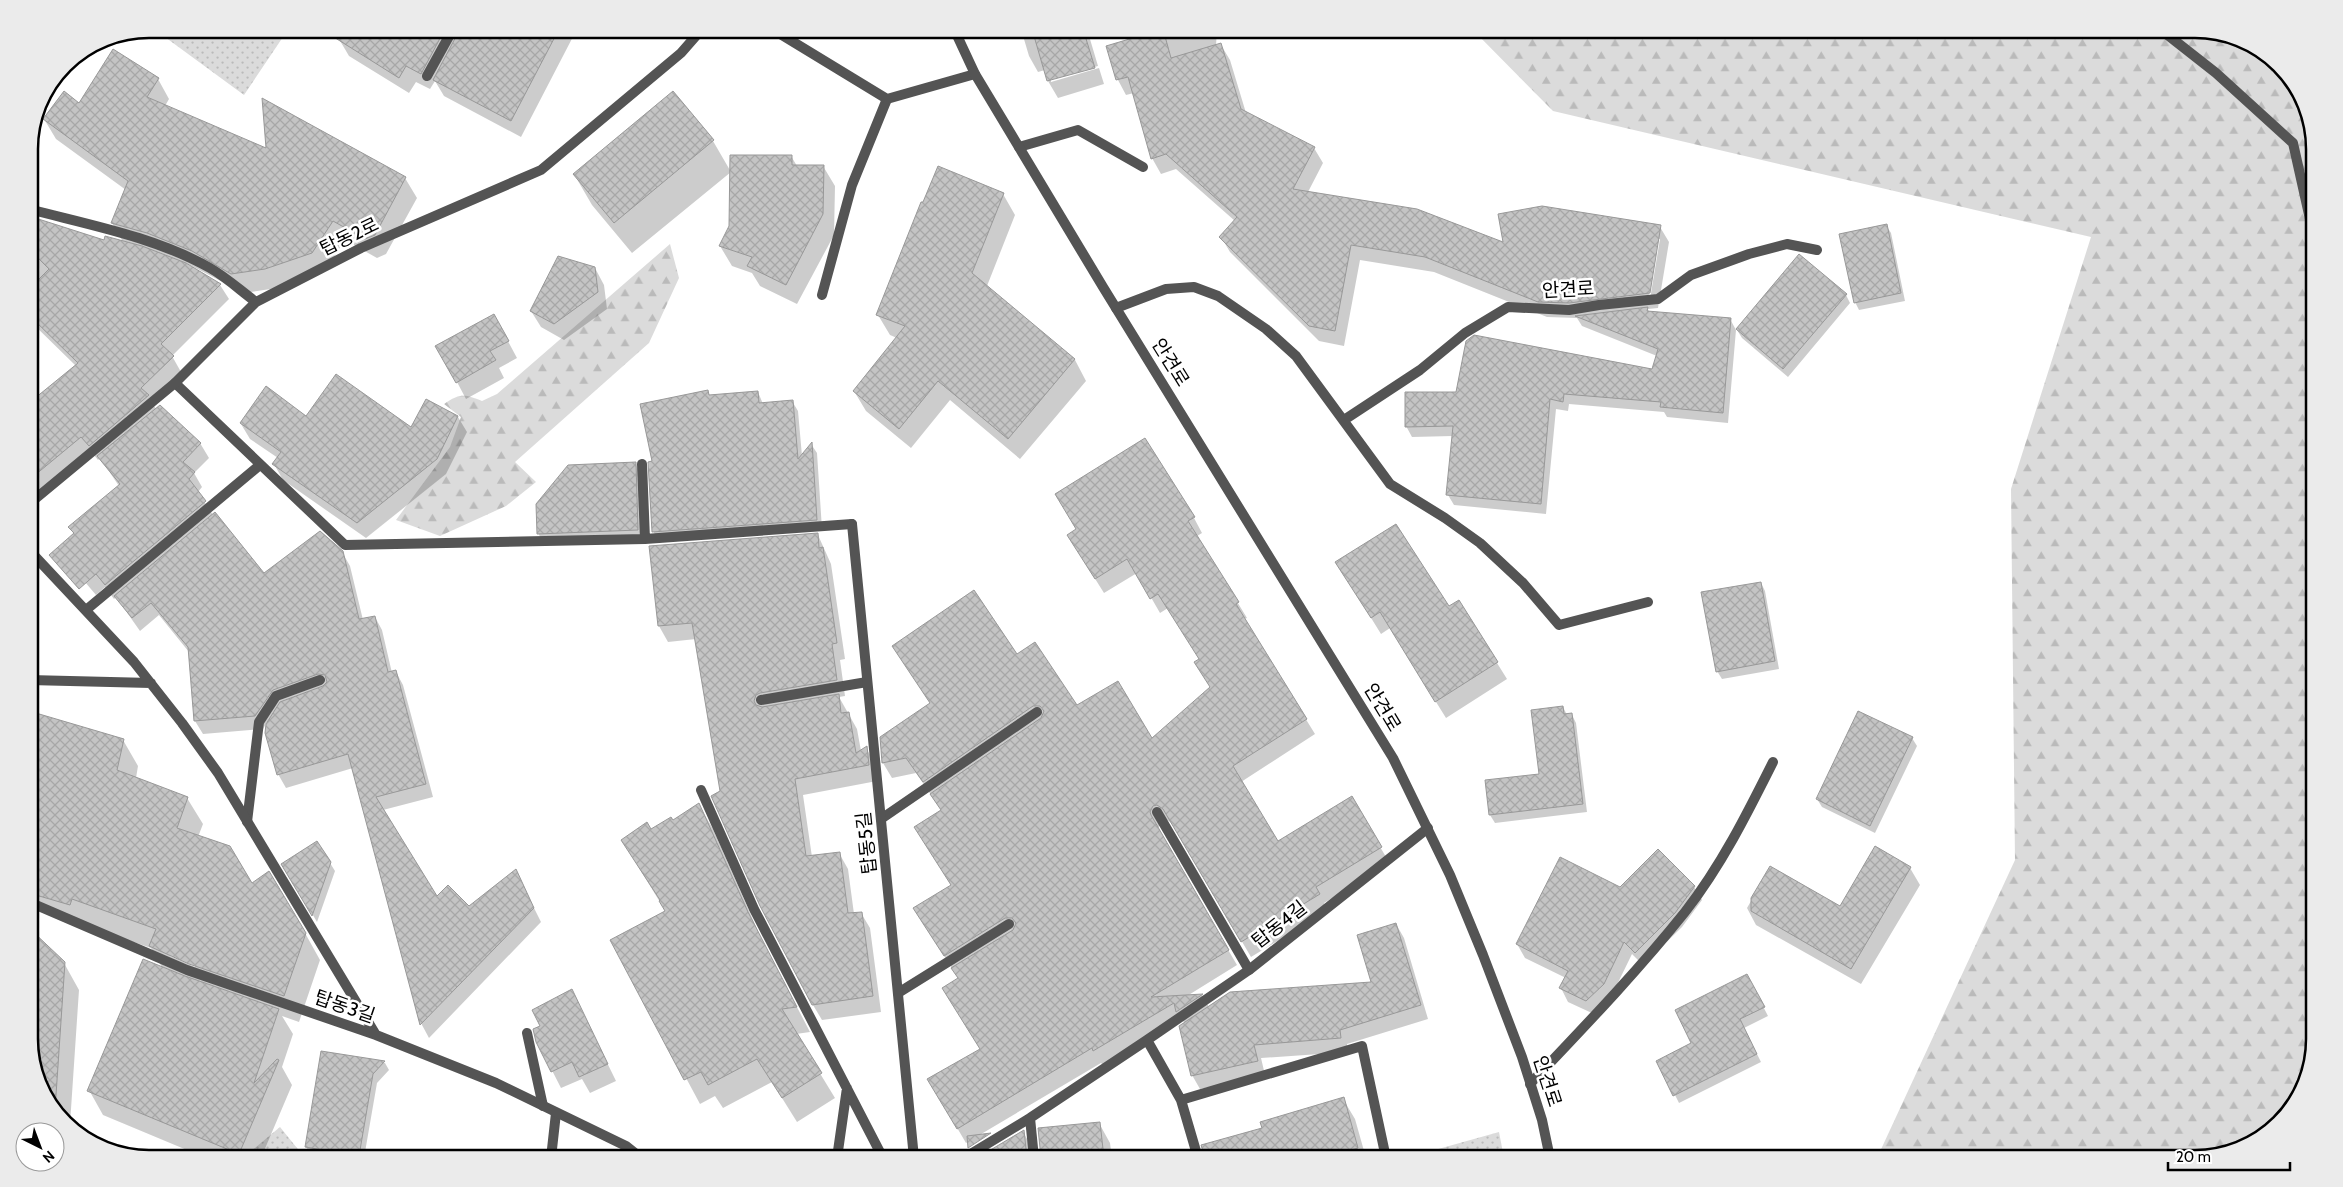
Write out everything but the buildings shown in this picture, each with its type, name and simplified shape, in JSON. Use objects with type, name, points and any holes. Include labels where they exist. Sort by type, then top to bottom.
[{"type":"street","points":[[427,76],[448,38]]},
{"type":"street","name":"탑동2로","points":[[38,497],[175,383],[256,302],[361,248],[541,170],[681,53],[694,38]]},
{"type":"street","points":[[787,38],[887,99],[976,74]]},
{"type":"street","name":"안견로","points":[[958,38],[976,74],[1116,308],[1393,758],[1428,828],[1483,956],[1530,1084],[1542,1120],[1548,1150]]},
{"type":"street","points":[[2171,38],[2216,73],[2293,142],[2305,197]]},
{"type":"street","points":[[822,295],[852,185],[887,99]]},
{"type":"street","points":[[1020,147],[1078,130],[1143,167]]},
{"type":"street","points":[[38,211],[111,230],[186,255],[212,269],[256,302]]},
{"type":"street","name":"안견로","points":[[1344,420],[1420,370],[1465,333],[1508,307],[1569,310],[1658,299],[1691,275],[1749,254],[1787,244],[1817,250]]},
{"type":"street","points":[[1116,308],[1166,289],[1181,286],[1207,290],[1247,315],[1286,345],[1344,420],[1390,484],[1480,543],[1523,582],[1559,625],[1648,602]]},
{"type":"street","points":[[175,383],[345,545],[645,539],[642,464]]},
{"type":"street","points":[[86,610],[260,464]]},
{"type":"street","name":"탑동5길","points":[[645,539],[852,524],[913,1150]]},
{"type":"street","points":[[38,559],[151,683],[218,773],[376,1035]]},
{"type":"street","points":[[38,680],[151,683]]},
{"type":"street","points":[[247,822],[259,722],[276,696],[320,680]]},
{"type":"street","points":[[762,700],[868,682]]},
{"type":"street","points":[[881,819],[1037,712]]},
{"type":"street","points":[[1530,1084],[1648,957],[1685,911],[1712,874],[1738,831],[1773,762]]},
{"type":"street","points":[[701,790],[754,909],[879,1150]]},
{"type":"street","points":[[1157,812],[1249,970]]},
{"type":"street","name":"탑동4길","points":[[977,1150],[1030,1118],[1249,970],[1428,828]]},
{"type":"street","name":"탑동3길","points":[[38,906],[187,970],[376,1035],[496,1083],[631,1150]]},
{"type":"street","points":[[898,993],[1009,924]]},
{"type":"street","points":[[527,1033],[543,1106]]},
{"type":"street","points":[[1147,1040],[1181,1100],[1196,1150]]},
{"type":"street","points":[[1181,1100],[1362,1046],[1384,1150]]},
{"type":"street","points":[[838,1150],[847,1088]]},
{"type":"street","points":[[552,1150],[556,1113]]},
{"type":"street","points":[[1030,1118],[1033,1150]]},
{"type":"green space","points":[[166,38],[282,38],[244,95]]},
{"type":"green space","points":[[1481,38],[2209,38],[2230,43],[2256,56],[2278,75],[2287,87],[2300,113],[2305,141],[2306,1038],[2305,1053],[2297,1081],[2278,1112],[2262,1127],[2250,1135],[2223,1146],[2194,1150],[1881,1150],[2015,860],[2011,489],[2091,237],[1553,111]]},
{"type":"green space","points":[[670,244],[679,278],[649,343],[515,462],[536,482],[506,506],[440,536],[396,520],[450,447],[461,417],[444,404],[459,396],[467,396],[482,401],[497,394]]},
{"type":"green space","points":[[280,1127],[299,1150],[253,1150]]},
{"type":"green space","points":[[1499,1132],[1502,1150],[1435,1150]]}]
